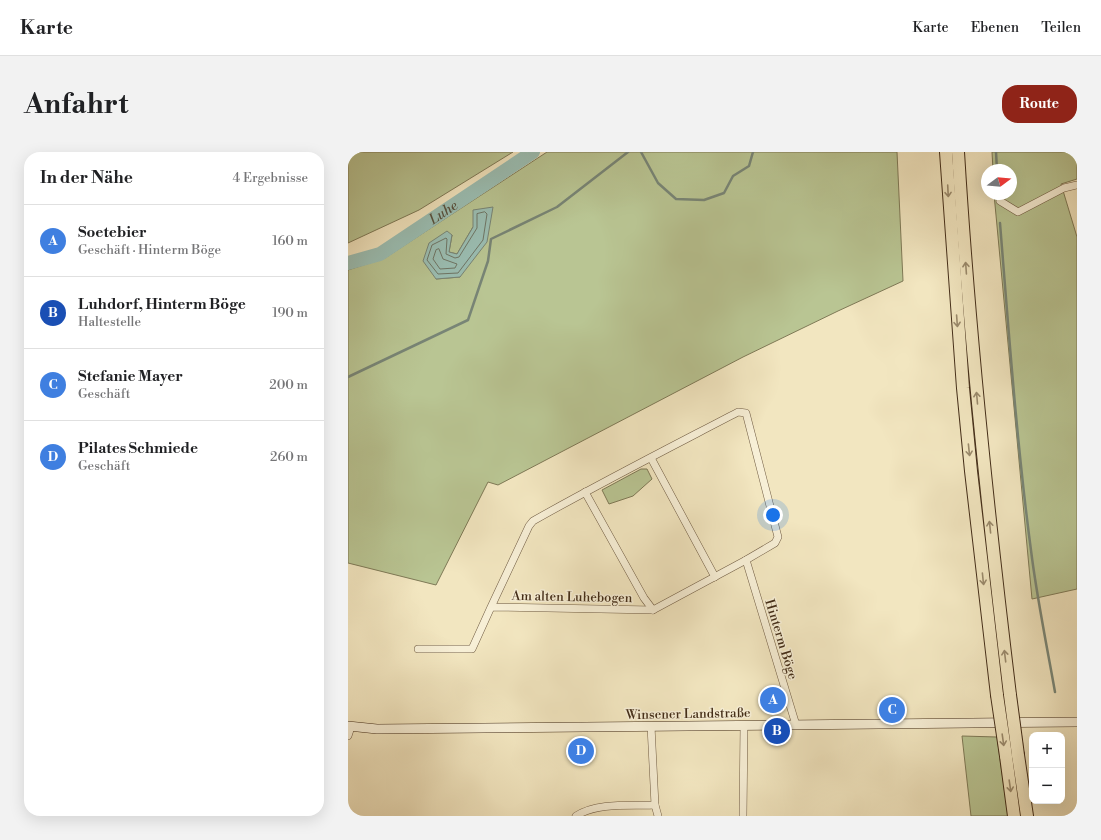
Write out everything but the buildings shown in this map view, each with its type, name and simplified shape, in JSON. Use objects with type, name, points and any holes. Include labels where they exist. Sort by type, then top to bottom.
[{"type":"highway","points":[[946,152],[963,388],[977,527],[997,695],[1014,816]]},
{"type":"highway","points":[[958,152],[968,293],[983,465],[1010,695],[1027,816]]},
{"type":"main road","name":"Winsener Landstraße","points":[[350,727],[377,729],[1077,722]]},
{"type":"street","points":[[1000,201],[1018,212],[1064,188],[1077,184]]},
{"type":"street","name":"Am alten Luhebogen","points":[[418,649],[472,649],[491,607],[529,526],[533,522],[631,467],[738,412],[746,413],[778,537],[775,543],[653,610],[491,607]]},
{"type":"street","points":[[651,458],[715,577]]},
{"type":"street","name":"Am alten Luhebogen","points":[[585,492],[644,598],[653,610]]},
{"type":"street","name":"Hinterm Böge","points":[[746,560],[796,725]]},
{"type":"street","points":[[743,816],[744,725]]},
{"type":"street","points":[[651,726],[655,805],[658,816]]},
{"type":"street","points":[[348,736],[350,727]]},
{"type":"street","points":[[576,816],[591,809],[603,807],[655,805]]},
{"type":"green space","points":[[348,152],[513,152],[419,210],[348,243]]},
{"type":"green space","points":[[547,152],[897,152],[903,281],[743,357],[498,485],[488,482],[436,585],[348,563],[348,270],[385,258]],"holes":[[[473,227],[460,277],[436,279],[452,235],[449,252],[457,254]]]},
{"type":"green space","points":[[992,152],[1077,152],[1077,179],[1061,184],[1077,237],[1077,589],[1032,599],[995,200],[1017,200],[1017,164],[993,164]]},
{"type":"green space","points":[[641,469],[647,469],[652,479],[633,496],[609,504],[602,490]]},
{"type":"green space","points":[[962,736],[997,737],[1008,816],[971,816]]},
{"type":"water","points":[[493,207],[487,242],[460,277],[436,279],[423,261],[429,243],[447,231],[452,235],[449,252],[457,254],[473,227],[473,210]]},
{"type":"waterway","name":"Luhe","points":[[348,263],[380,254],[533,152]]},
{"type":"waterway","points":[[348,377],[468,320],[488,261],[491,239],[557,207],[628,152]]},
{"type":"waterway","points":[[641,152],[658,183],[676,199],[704,200],[724,193],[733,176],[749,166],[753,152]]},
{"type":"waterway","points":[[996,152],[997,164]]},
{"type":"waterway","points":[[1000,223],[1022,475],[1037,592],[1055,692]]},
{"type":"place","name":"Soetebier","points":[[773,700]]},
{"type":"place","name":"Stefanie Mayer","points":[[892,710]]},
{"type":"place","name":"Luhdorf, Hinterm Böge","points":[[777,731]]},
{"type":"place","name":"Pilates Schmiede","points":[[581,751]]}]
